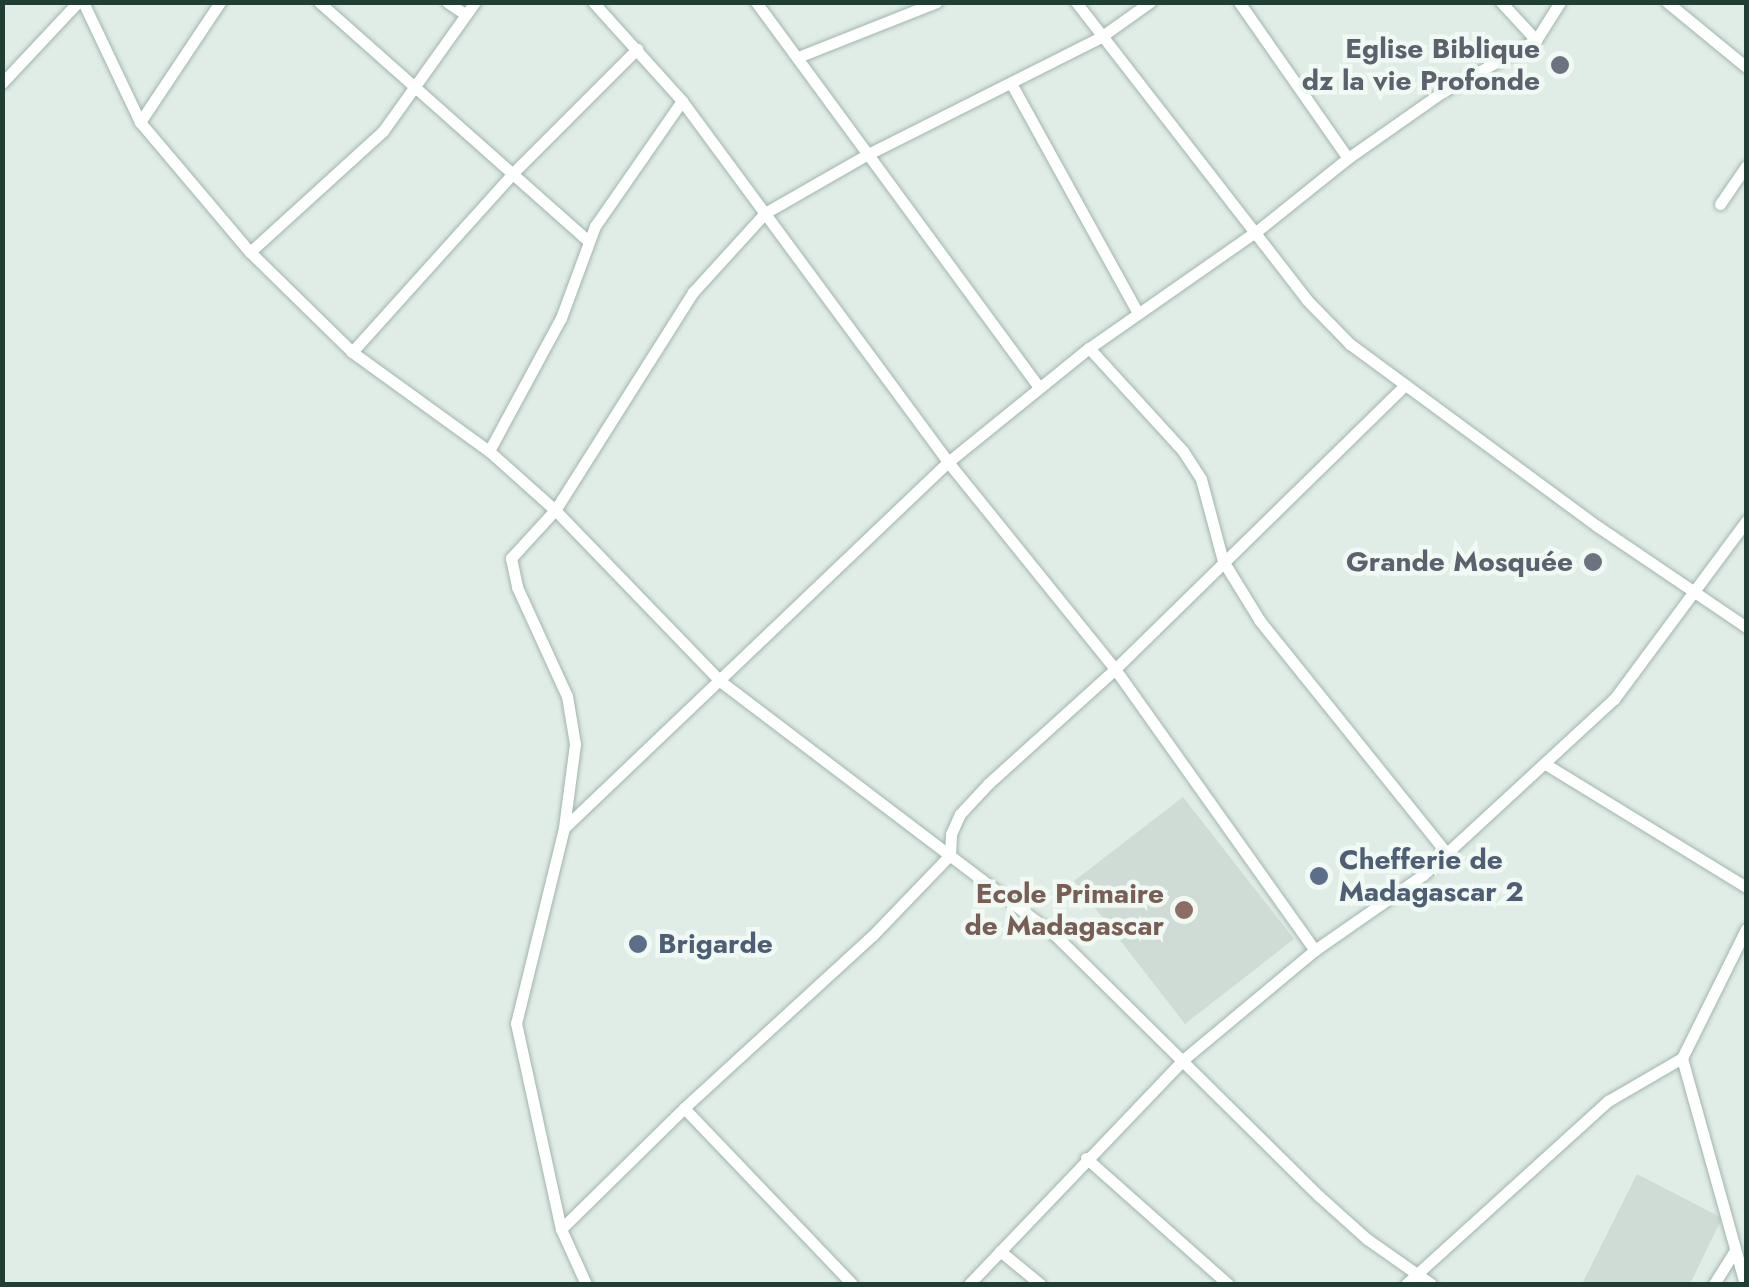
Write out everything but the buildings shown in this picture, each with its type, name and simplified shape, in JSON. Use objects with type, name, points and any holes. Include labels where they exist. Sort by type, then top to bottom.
[{"type":"street","points":[[2,83],[80,2],[140,122],[250,252],[352,352],[490,450],[555,510],[720,681],[1043,926],[1184,1058],[1319,1196],[1368,1239],[1431,1284]]},
{"type":"street","points":[[140,122],[220,2]]},
{"type":"street","points":[[319,2],[589,242]]},
{"type":"street","points":[[447,2],[465,14]]},
{"type":"street","points":[[250,252],[383,132],[474,2]]},
{"type":"street","points":[[593,2],[682,101],[948,462],[1115,669],[1315,950]]},
{"type":"street","points":[[756,2],[1039,387]]},
{"type":"street","points":[[798,57],[937,2]]},
{"type":"street","points":[[1076,2],[1307,300],[1350,344],[1597,526],[1698,591],[1746,628]]},
{"type":"street","points":[[586,1284],[560,1229],[516,1024],[564,828],[574,744],[567,696],[511,571],[511,558],[555,510],[626,403],[673,318],[765,213],[868,154],[1102,37],[1150,2]]},
{"type":"street","points":[[1239,2],[1348,158]]},
{"type":"street","points":[[1501,2],[1536,40]]},
{"type":"street","points":[[564,828],[948,462],[1089,348],[1257,231],[1348,158],[1441,93],[1536,40],[1560,2]]},
{"type":"street","points":[[1667,2],[1746,66]]},
{"type":"street","points":[[352,352],[512,174],[637,49]]},
{"type":"street","points":[[1012,85],[1138,312]]},
{"type":"street","points":[[490,450],[561,318],[589,242],[682,101]]},
{"type":"street","points":[[1720,204],[1746,166]]},
{"type":"street","points":[[1089,348],[1183,451],[1201,479],[1223,561],[1260,621],[1448,854]]},
{"type":"street","points":[[560,1229],[684,1108],[872,936],[950,855],[950,834],[960,814],[1115,669],[1404,386]]},
{"type":"street","points":[[969,1284],[1184,1058],[1315,950],[1448,854],[1614,700],[1746,521]]},
{"type":"street","points":[[1547,765],[1746,888]]},
{"type":"street","points":[[1406,1284],[1608,1101],[1682,1058],[1746,929]]},
{"type":"street","points":[[1682,1058],[1745,1284]]},
{"type":"street","points":[[684,1108],[852,1284]]},
{"type":"street","points":[[1086,1158],[1228,1284]]},
{"type":"street","points":[[1714,1284],[1736,1251]]},
{"type":"street","points":[[1000,1252],[1040,1284]]},
{"type":"shaded area","name":"Ecole Primaire de Madagascar","points":[[1183,797],[1294,939],[1185,1024],[1074,881]]},
{"type":"shaded area","points":[[1637,1174],[1722,1218],[1690,1284],[1582,1284]]},
{"type":"place","name":"Eglise Biblique dz la vie Profonde","points":[[1560,65]]},
{"type":"place","name":"Grande Mosquée","points":[[1593,562]]},
{"type":"place","name":"Chefferie de Madagascar 2","points":[[1319,876]]},
{"type":"place","name":"Ecole Primaire de Madagascar","points":[[1184,910]]},
{"type":"place","name":"Brigarde","points":[[638,944]]}]
